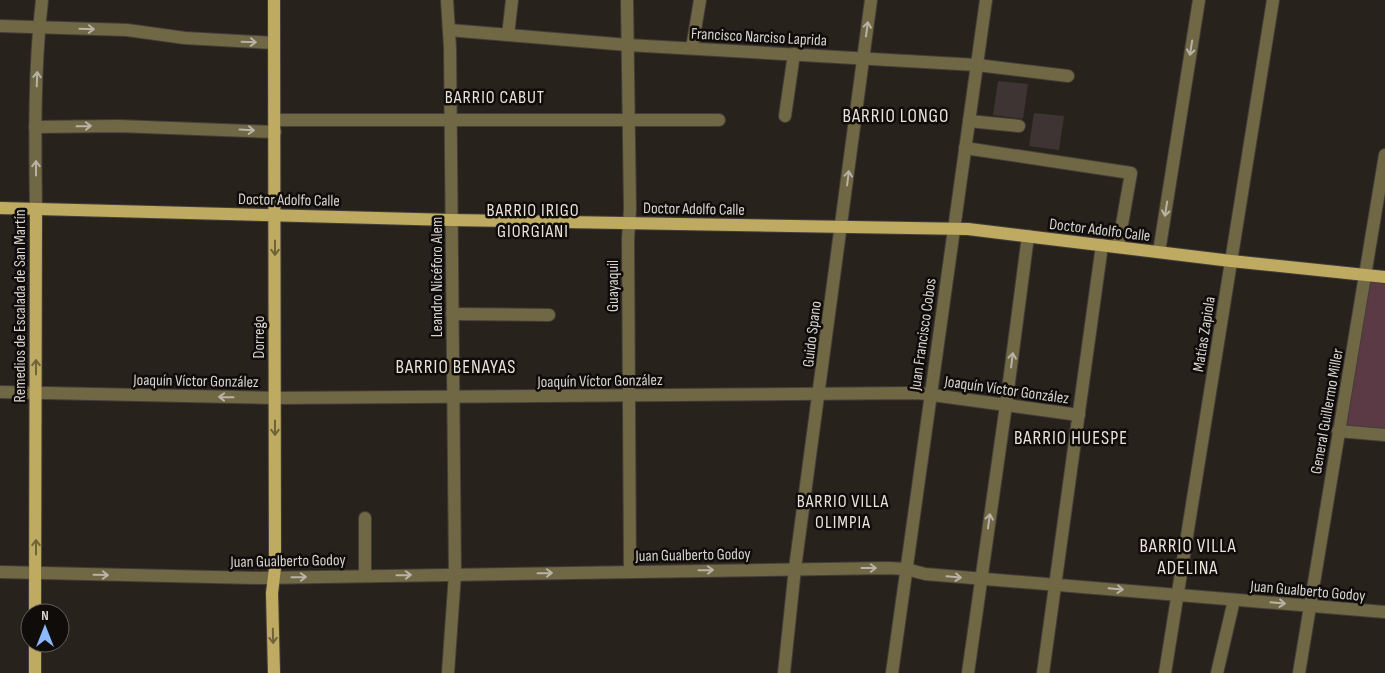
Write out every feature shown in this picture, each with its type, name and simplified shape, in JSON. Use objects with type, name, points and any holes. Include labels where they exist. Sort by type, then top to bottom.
[{"type":"main road","name":"Dorrego","points":[[274,0],[274,578],[272,593],[274,673]]},
{"type":"main road","name":"Doctor Adolfo Calle","points":[[0,208],[452,220],[954,228],[1385,277]]},
{"type":"main road","name":"Remedios de Escalada de San Martín","points":[[36,209],[36,603]]},
{"type":"main road","points":[[35,653],[35,673]]},
{"type":"street","name":"Remedios de Escalada de San Martín","points":[[36,209],[35,128],[38,27],[42,0]]},
{"type":"street","name":"Leandro Nicéforo Alem","points":[[447,0],[451,120],[455,574],[448,673]]},
{"type":"street","points":[[508,35],[512,0]]},
{"type":"street","name":"Guayaquil","points":[[627,0],[630,572]]},
{"type":"street","points":[[692,48],[700,0]]},
{"type":"street","name":"Guido Spano","points":[[784,673],[795,568],[820,394],[871,0]]},
{"type":"street","name":"Juan Francisco Cobos","points":[[892,673],[986,0]]},
{"type":"street","points":[[1159,252],[1199,0]]},
{"type":"street","name":"Matías Zapiola","points":[[1165,673],[1273,0]]},
{"type":"street","points":[[0,26],[127,30],[185,38],[274,43]]},
{"type":"street","name":"Francisco Narciso Laprida","points":[[449,30],[628,44],[977,65],[1068,76]]},
{"type":"street","points":[[785,116],[794,54]]},
{"type":"street","points":[[35,128],[275,126],[451,120],[718,120]]},
{"type":"street","points":[[969,121],[1019,126]]},
{"type":"street","points":[[965,148],[1130,173],[1118,247]]},
{"type":"street","name":"General Guillermo Miller","points":[[1299,673],[1385,155]]},
{"type":"street","points":[[968,673],[1028,236]]},
{"type":"street","points":[[1043,673],[1102,245]]},
{"type":"street","points":[[452,314],[550,315]]},
{"type":"street","name":"Joaquín Víctor González","points":[[0,392],[274,398],[930,394],[1079,415]]},
{"type":"street","points":[[1338,432],[1385,435]]},
{"type":"street","points":[[365,518],[365,575]]},
{"type":"street","name":"Juan Gualberto Godoy","points":[[0,572],[274,578],[795,568],[906,569],[925,574],[1385,612]]},
{"type":"street","points":[[1217,673],[1234,600]]},
{"type":"shaded area","points":[[1367,276],[1385,278],[1385,434],[1340,430]]},
{"type":"building","points":[[998,81],[1028,84],[1023,119],[993,115]]},
{"type":"building","points":[[1034,113],[1064,116],[1059,150],[1029,146]]},
{"type":"district","name":"BARRIO CABUT","points":[[495,97]]},
{"type":"district","name":"BARRIO LONGO","points":[[896,115]]},
{"type":"district","name":"BARRIO IRIGO GIORGIANI","points":[[533,220]]},
{"type":"district","name":"BARRIO BENAYAS","points":[[456,366]]},
{"type":"district","name":"BARRIO HUESPE","points":[[1071,437]]},
{"type":"district","name":"BARRIO VILLA OLIMPIA","points":[[843,511]]},
{"type":"district","name":"BARRIO VILLA ADELINA","points":[[1188,556]]}]
